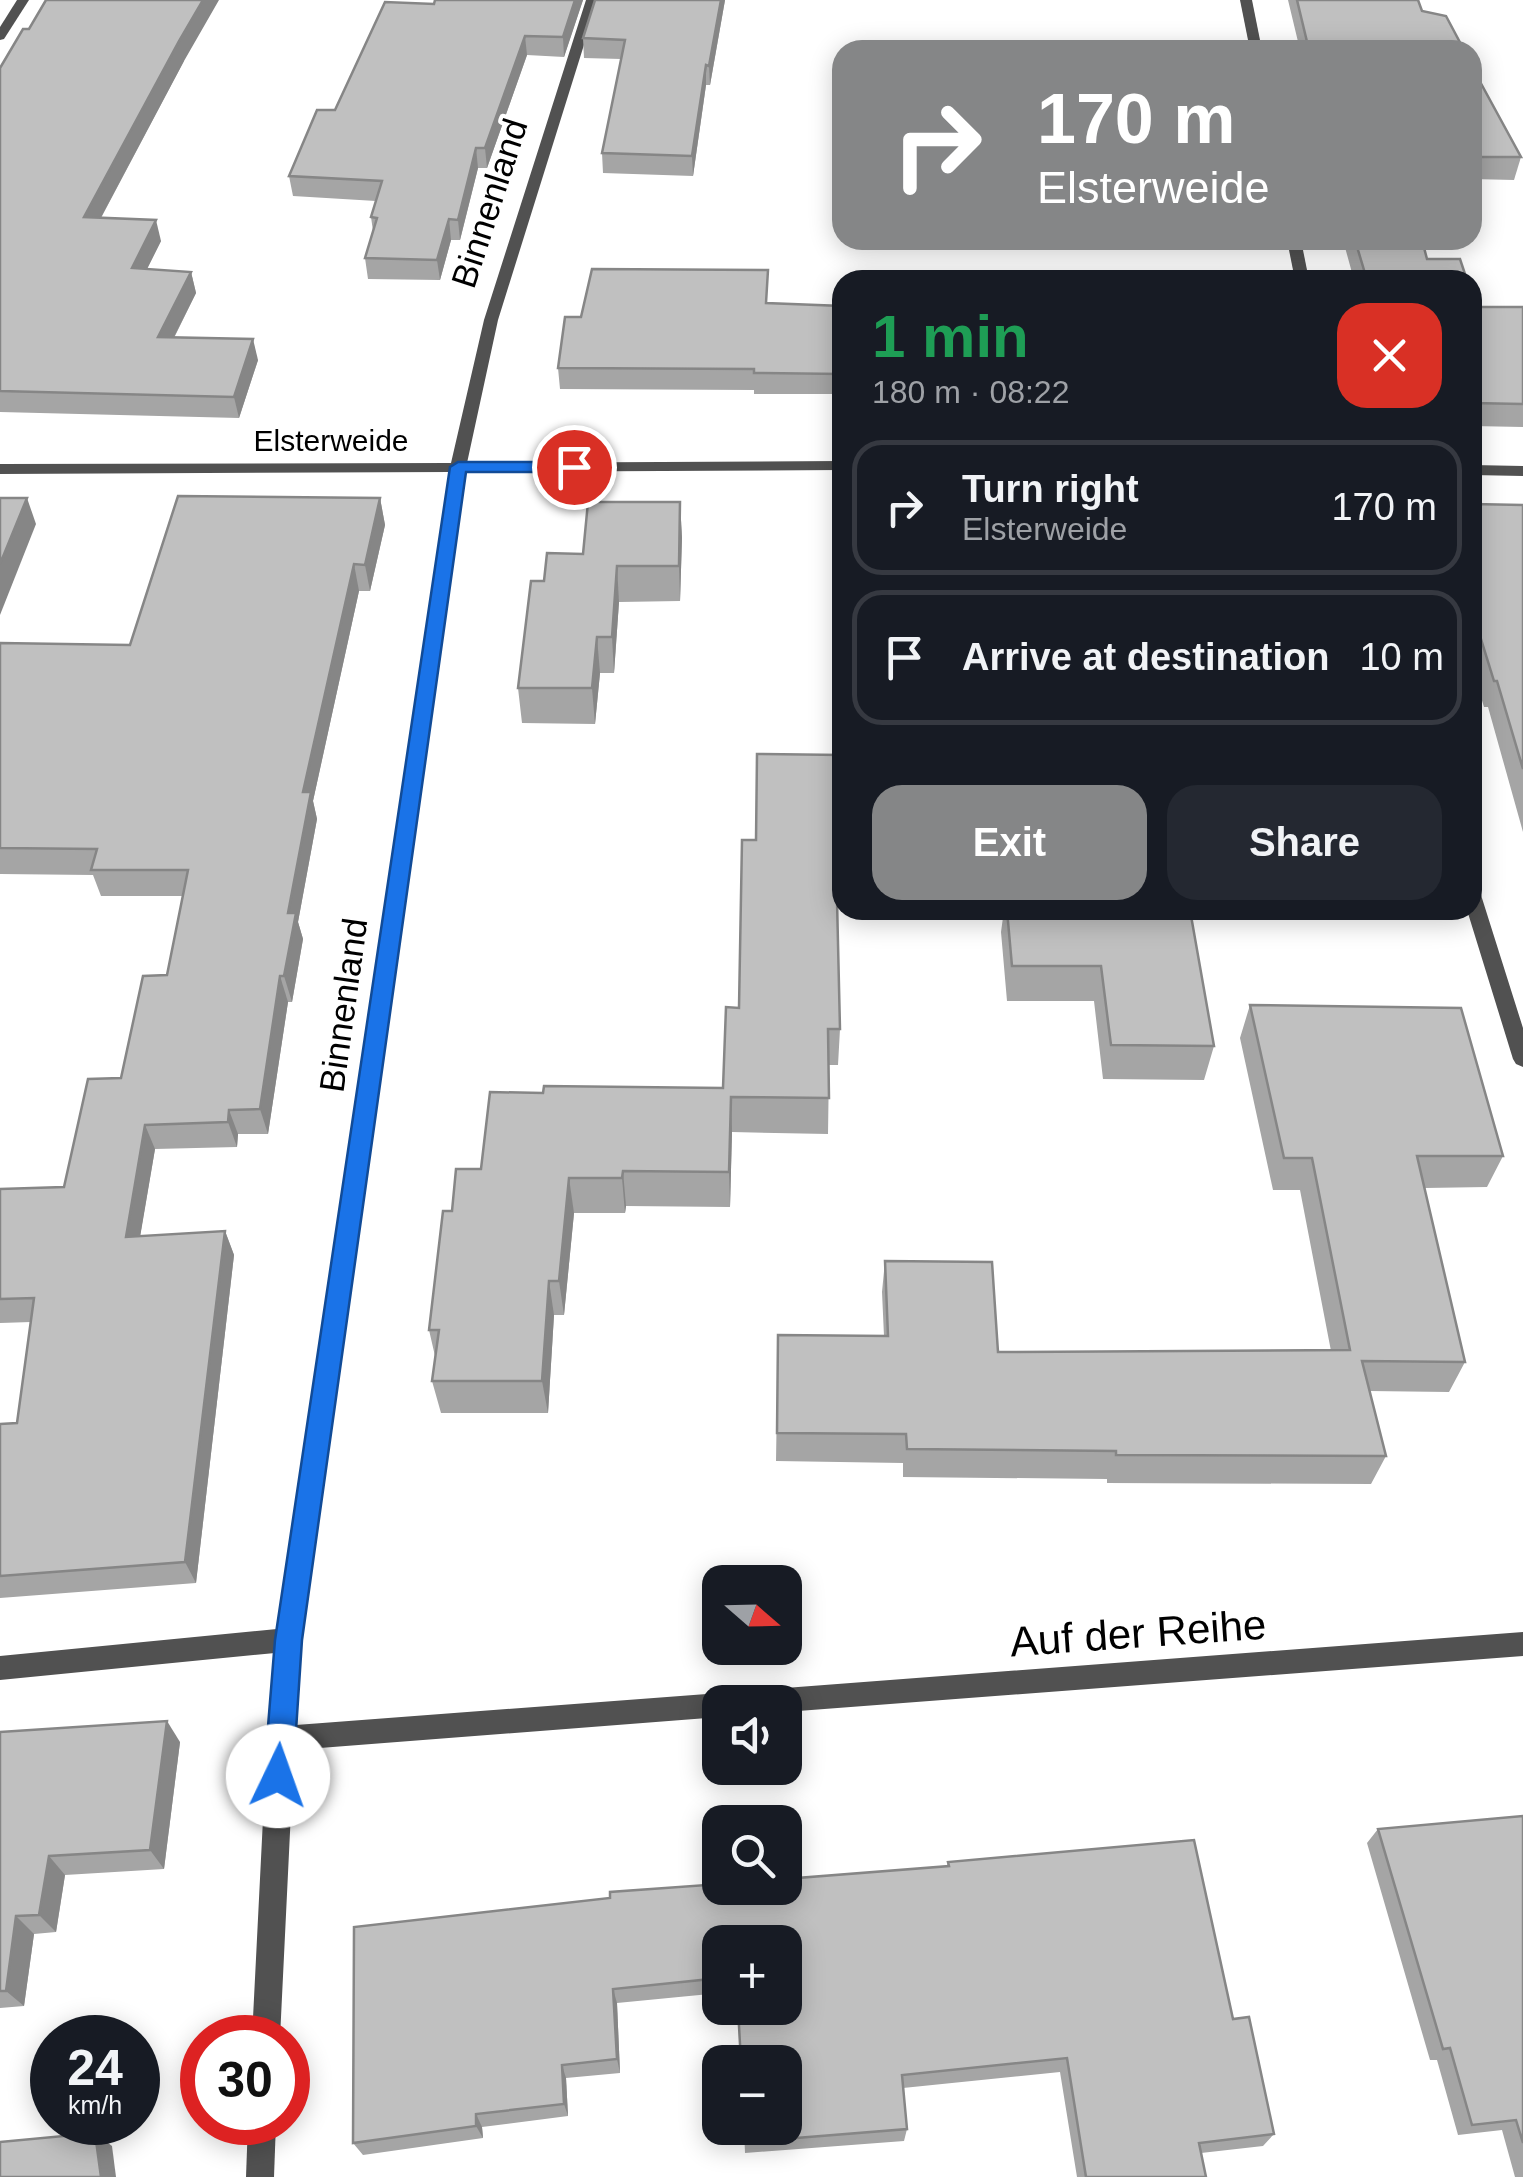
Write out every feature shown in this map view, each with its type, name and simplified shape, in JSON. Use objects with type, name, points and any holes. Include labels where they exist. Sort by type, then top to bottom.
[{"type":"street","points":[[0,36],[23,0]]},
{"type":"street","name":"Binnenland","points":[[267,2015],[288,1640],[458,467],[491,320],[592,0]]},
{"type":"street","points":[[1246,0],[1254,40]]},
{"type":"street","name":"Elsterweide","points":[[0,469],[832,466]]},
{"type":"street","points":[[1482,470],[1523,471]]},
{"type":"street","points":[[1480,920],[1523,1059]]},
{"type":"street","points":[[0,1668],[288,1640]]},
{"type":"street","name":"Auf der Reihe","points":[[802,1699],[1523,1644]]},
{"type":"street","points":[[280,1739],[702,1707]]},
{"type":"street","points":[[260,2177],[261,2145]]},
{"type":"building","points":[[46,0],[203,0],[84,217],[156,220],[132,268],[191,272],[158,337],[253,339],[234,397],[0,391],[0,68]]},
{"type":"building","points":[[435,0],[575,0],[563,37],[525,36],[485,148],[476,148],[458,220],[449,219],[437,260],[365,258],[377,218],[371,217],[382,181],[289,176],[317,110],[335,110],[385,2],[434,4]]},
{"type":"building","points":[[595,0],[721,0],[692,156],[602,153],[625,40],[583,38]]},
{"type":"building","points":[[1297,0],[1418,0],[1422,11],[1446,16],[1459,40],[1307,40]]},
{"type":"building","points":[[1482,85],[1521,157],[1482,157]]},
{"type":"building","points":[[1358,250],[1425,250],[1427,259],[1460,259],[1464,270],[1364,270]]},
{"type":"building","points":[[592,269],[768,270],[766,303],[832,306],[832,374],[754,373],[754,369],[558,368],[565,317],[581,317]]},
{"type":"building","points":[[1482,307],[1523,307],[1523,404],[1482,403]]},
{"type":"building","points":[[178,496],[380,498],[365,565],[354,564],[303,792],[311,792],[288,913],[296,913],[284,976],[280,976],[260,1109],[229,1110],[228,1122],[145,1125],[126,1237],[225,1231],[185,1562],[0,1576],[0,1424],[17,1423],[34,1298],[0,1299],[0,1189],[64,1187],[88,1079],[121,1078],[143,976],[167,975],[188,870],[91,870],[97,849],[0,848],[0,643],[130,645]]},
{"type":"building","points":[[0,498],[27,498],[0,564]]},
{"type":"building","points":[[588,502],[680,502],[679,566],[617,566],[612,637],[597,637],[592,688],[518,688],[531,581],[544,581],[547,553],[583,554]]},
{"type":"building","points":[[1482,504],[1523,505],[1523,769],[1482,642]]},
{"type":"building","points":[[757,754],[832,755],[832,920],[837,920],[840,1029],[828,1029],[829,1098],[731,1097],[729,1172],[623,1171],[622,1178],[569,1178],[559,1281],[549,1281],[542,1381],[432,1381],[439,1330],[429,1330],[443,1211],[452,1211],[456,1169],[481,1169],[490,1092],[543,1093],[544,1086],[723,1088],[726,1007],[739,1008],[742,840],[756,840]]},
{"type":"building","points":[[1008,920],[1192,920],[1214,1046],[1111,1045],[1101,966],[1012,966]]},
{"type":"building","points":[[1250,1005],[1461,1008],[1503,1156],[1417,1156],[1465,1362],[1362,1361],[1386,1456],[907,1449],[906,1434],[777,1433],[778,1335],[888,1336],[885,1261],[992,1262],[998,1352],[1350,1350],[1312,1158],[1284,1158]]},
{"type":"building","points":[[167,1721],[150,1850],[49,1856],[39,1915],[16,1916],[6,1991],[0,1991],[0,1732]]},
{"type":"building","points":[[1523,1816],[1523,2143],[1516,2120],[1472,2125],[1450,2048],[1443,2049],[1378,1829]]},
{"type":"building","points":[[1194,1840],[1233,2019],[1249,2017],[1274,2134],[1199,2143],[1206,2177],[1086,2177],[1067,2058],[902,2075],[907,2129],[802,2137],[802,2045],[740,2045],[739,2025],[802,2025],[802,1925],[702,1925],[702,1980],[613,1989],[617,2059],[562,2065],[564,2104],[476,2114],[476,2126],[353,2143],[354,1927],[610,1898],[610,1892],[702,1885],[702,1905],[802,1905],[802,1878],[949,1866],[948,1862]]},
{"type":"building","points":[[30,2139],[30,2145],[97,2145],[101,2177],[0,2177],[0,2142]]},
{"type":"route","points":[[278,1776],[288,1640],[458,467],[574,467]]}]
